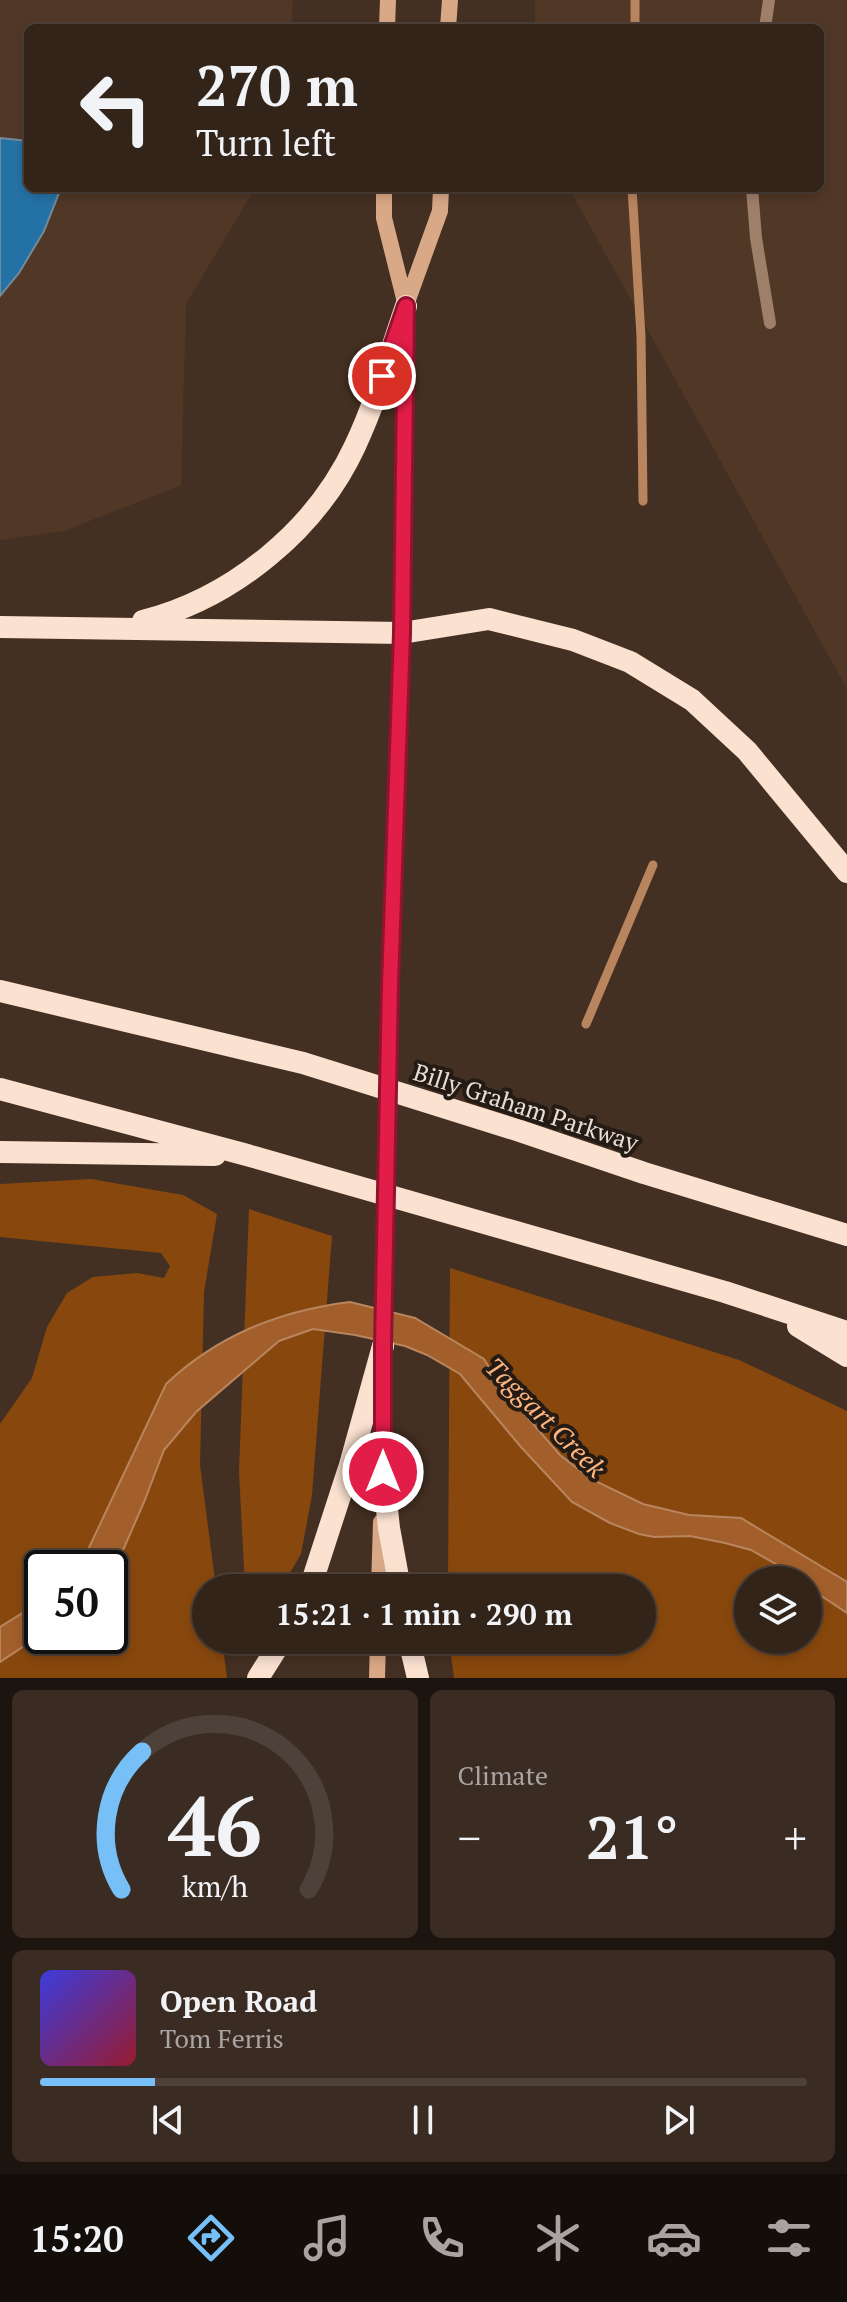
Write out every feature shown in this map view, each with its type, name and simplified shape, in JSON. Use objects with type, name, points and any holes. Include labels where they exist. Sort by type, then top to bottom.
[{"type":"highway","points":[[115,628],[164,615],[211,595],[273,552],[314,511],[355,447],[406,306]]},
{"type":"highway","points":[[0,627],[402,633],[489,619],[573,640],[630,662],[692,700],[747,751],[847,872]]},
{"type":"highway","name":"Billy Graham Parkway","points":[[0,991],[303,1063],[847,1235]]},
{"type":"highway","points":[[0,1089],[247,1155],[725,1292],[847,1332]]},
{"type":"highway","points":[[0,1152],[247,1155]]},
{"type":"highway","points":[[725,1292],[803,1328],[847,1356]]},
{"type":"highway","points":[[315,1574],[350,1465],[383,1346]]},
{"type":"highway","points":[[383,1472],[397,1574]]},
{"type":"highway","points":[[258,1678],[273,1654]]},
{"type":"highway","points":[[412,1654],[418,1678]]},
{"type":"main road","points":[[387,24],[388,0]]},
{"type":"main road","points":[[448,24],[450,0]]},
{"type":"main road","points":[[379,1574],[390,985],[402,633],[406,306],[384,218],[384,192]]},
{"type":"main road","points":[[406,306],[440,211],[441,192]]},
{"type":"main road","points":[[377,1678],[378,1654]]},
{"type":"lane","points":[[766,24],[769,0]]},
{"type":"lane","points":[[752,192],[756,238],[770,323]]},
{"type":"shaded area","points":[[0,0],[293,0],[291,24],[24,24],[24,192],[253,192],[186,304],[181,485],[64,531],[0,540]]},
{"type":"shaded area","points":[[535,0],[847,0],[847,689],[571,192],[824,192],[824,24],[535,24]]},
{"type":"shaded area","points":[[91,1179],[183,1195],[217,1214],[204,1292],[200,1465],[214,1574],[192,1574],[192,1654],[224,1654],[227,1678],[0,1678],[0,1424],[32,1378],[47,1327],[67,1293],[93,1277],[137,1273],[164,1278],[170,1266],[161,1253],[0,1237],[0,1184]]},
{"type":"shaded area","points":[[249,1209],[332,1236],[312,1495],[301,1554],[289,1574],[244,1574],[239,1471]]},
{"type":"shaded area","points":[[450,1268],[739,1360],[847,1411],[847,1678],[454,1678],[451,1654],[656,1654],[656,1574],[448,1574]]},
{"type":"shaded area","points":[[350,1302],[415,1318],[484,1359],[501,1387],[560,1455],[591,1479],[643,1504],[689,1515],[741,1518],[820,1566],[779,1566],[751,1550],[725,1543],[690,1536],[654,1537],[610,1523],[572,1502],[460,1374],[405,1346],[313,1329],[279,1341],[196,1412],[164,1450],[123,1550],[88,1550],[166,1384],[228,1339],[274,1319]]},
{"type":"shaded area","points":[[822,1567],[847,1582],[847,1613],[822,1596]]},
{"type":"shaded area","points":[[24,1612],[24,1646],[0,1662],[0,1627]]},
{"type":"building","points":[[0,138],[24,141],[24,192],[59,192],[44,231],[19,273],[0,296]]},
{"type":"waterway","points":[[635,0],[635,24]]},
{"type":"waterway","points":[[632,192],[641,336],[643,501]]},
{"type":"waterway","points":[[586,1024],[653,865]]},
{"type":"route","points":[[382,376],[406,306],[402,633],[390,985],[383,1472]]},
{"type":"water label","name":"Taggart Creek","points":[[546,1417]]}]
